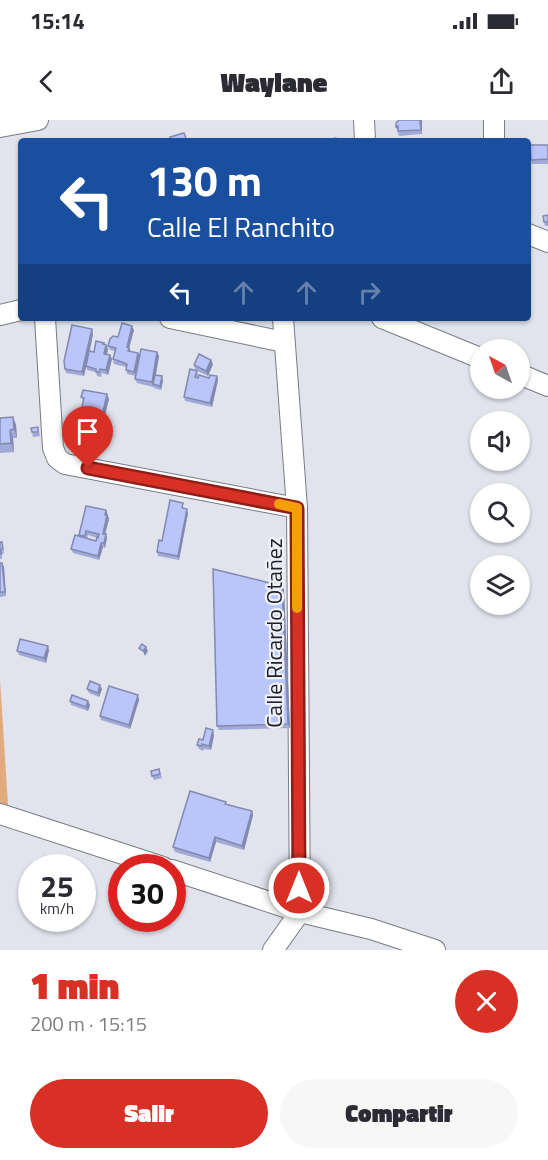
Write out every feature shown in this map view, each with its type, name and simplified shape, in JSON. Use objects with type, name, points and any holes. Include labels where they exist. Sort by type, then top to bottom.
[{"type":"street","points":[[0,127],[38,120]]},
{"type":"street","points":[[364,120],[365,138]]},
{"type":"street","points":[[494,120],[494,138]]},
{"type":"street","points":[[531,235],[548,242]]},
{"type":"street","points":[[0,315],[18,311]]},
{"type":"street","points":[[45,321],[52,448],[57,458],[65,464],[297,508]]},
{"type":"street","points":[[185,321],[284,342]]},
{"type":"street","name":"Calle Ricardo Otañez","points":[[283,321],[297,508],[300,912]]},
{"type":"street","points":[[389,321],[470,354]]},
{"type":"street","points":[[530,379],[548,386]]},
{"type":"street","points":[[0,814],[123,854]]},
{"type":"street","points":[[186,875],[300,912],[371,929],[435,950]]},
{"type":"street","points":[[273,950],[300,912]]},
{"type":"shaded area","points":[[0,679],[9,821],[0,818]]},
{"type":"building","points":[[399,120],[420,120],[421,130],[398,131],[396,123]]},
{"type":"building","points":[[184,133],[186,138],[170,138]]},
{"type":"building","points":[[531,145],[548,145],[548,159],[531,160]]},
{"type":"building","points":[[548,215],[548,222],[544,222],[543,216]]},
{"type":"building","points":[[122,323],[132,326],[127,347],[128,351],[138,353],[134,372],[126,370],[127,364],[113,359],[116,348],[108,346],[113,336],[118,337]]},
{"type":"building","points":[[72,325],[92,329],[82,372],[65,369],[64,361]]},
{"type":"building","points":[[96,341],[106,345],[104,354],[110,355],[106,370],[100,369],[99,372],[86,366],[89,351],[94,352]]},
{"type":"building","points":[[141,349],[157,352],[152,382],[135,379]]},
{"type":"building","points":[[199,354],[211,360],[206,371],[194,365]]},
{"type":"building","points":[[190,369],[197,371],[195,377],[198,378],[199,375],[209,378],[210,375],[217,376],[210,403],[184,397]]},
{"type":"building","points":[[155,375],[162,376],[160,386],[153,384]]},
{"type":"building","points":[[83,390],[107,394],[101,421],[80,416],[84,398],[81,397]]},
{"type":"building","points":[[13,417],[14,429],[10,430],[11,443],[0,444],[0,418]]},
{"type":"building","points":[[38,427],[38,432],[32,432],[31,428]]},
{"type":"building","points":[[170,500],[183,503],[182,508],[187,509],[178,556],[157,552],[159,540],[162,541]]},
{"type":"building","points":[[86,506],[106,510],[103,534],[106,534],[98,556],[71,549],[75,535],[96,541],[98,538],[99,534],[86,531],[85,536],[79,535]]},
{"type":"building","points":[[0,563],[2,563],[5,592],[0,592]]},
{"type":"building","points":[[213,569],[282,586],[288,724],[217,726]]},
{"type":"building","points":[[20,639],[48,646],[44,658],[17,651]]},
{"type":"building","points":[[142,644],[146,647],[143,651],[139,648]]},
{"type":"building","points":[[90,681],[100,685],[98,693],[87,689]]},
{"type":"building","points":[[109,686],[138,695],[129,725],[100,716]]},
{"type":"building","points":[[72,695],[88,701],[86,707],[70,701]]},
{"type":"building","points":[[206,728],[213,730],[209,746],[197,745],[199,739],[203,740]]},
{"type":"building","points":[[159,769],[160,774],[152,776],[151,771]]},
{"type":"building","points":[[190,791],[252,811],[242,846],[215,837],[209,858],[173,847]]},
{"type":"slow traffic","points":[[279,504],[297,508],[297,608]]},
{"type":"route","points":[[88,468],[297,508],[299,888]]}]
